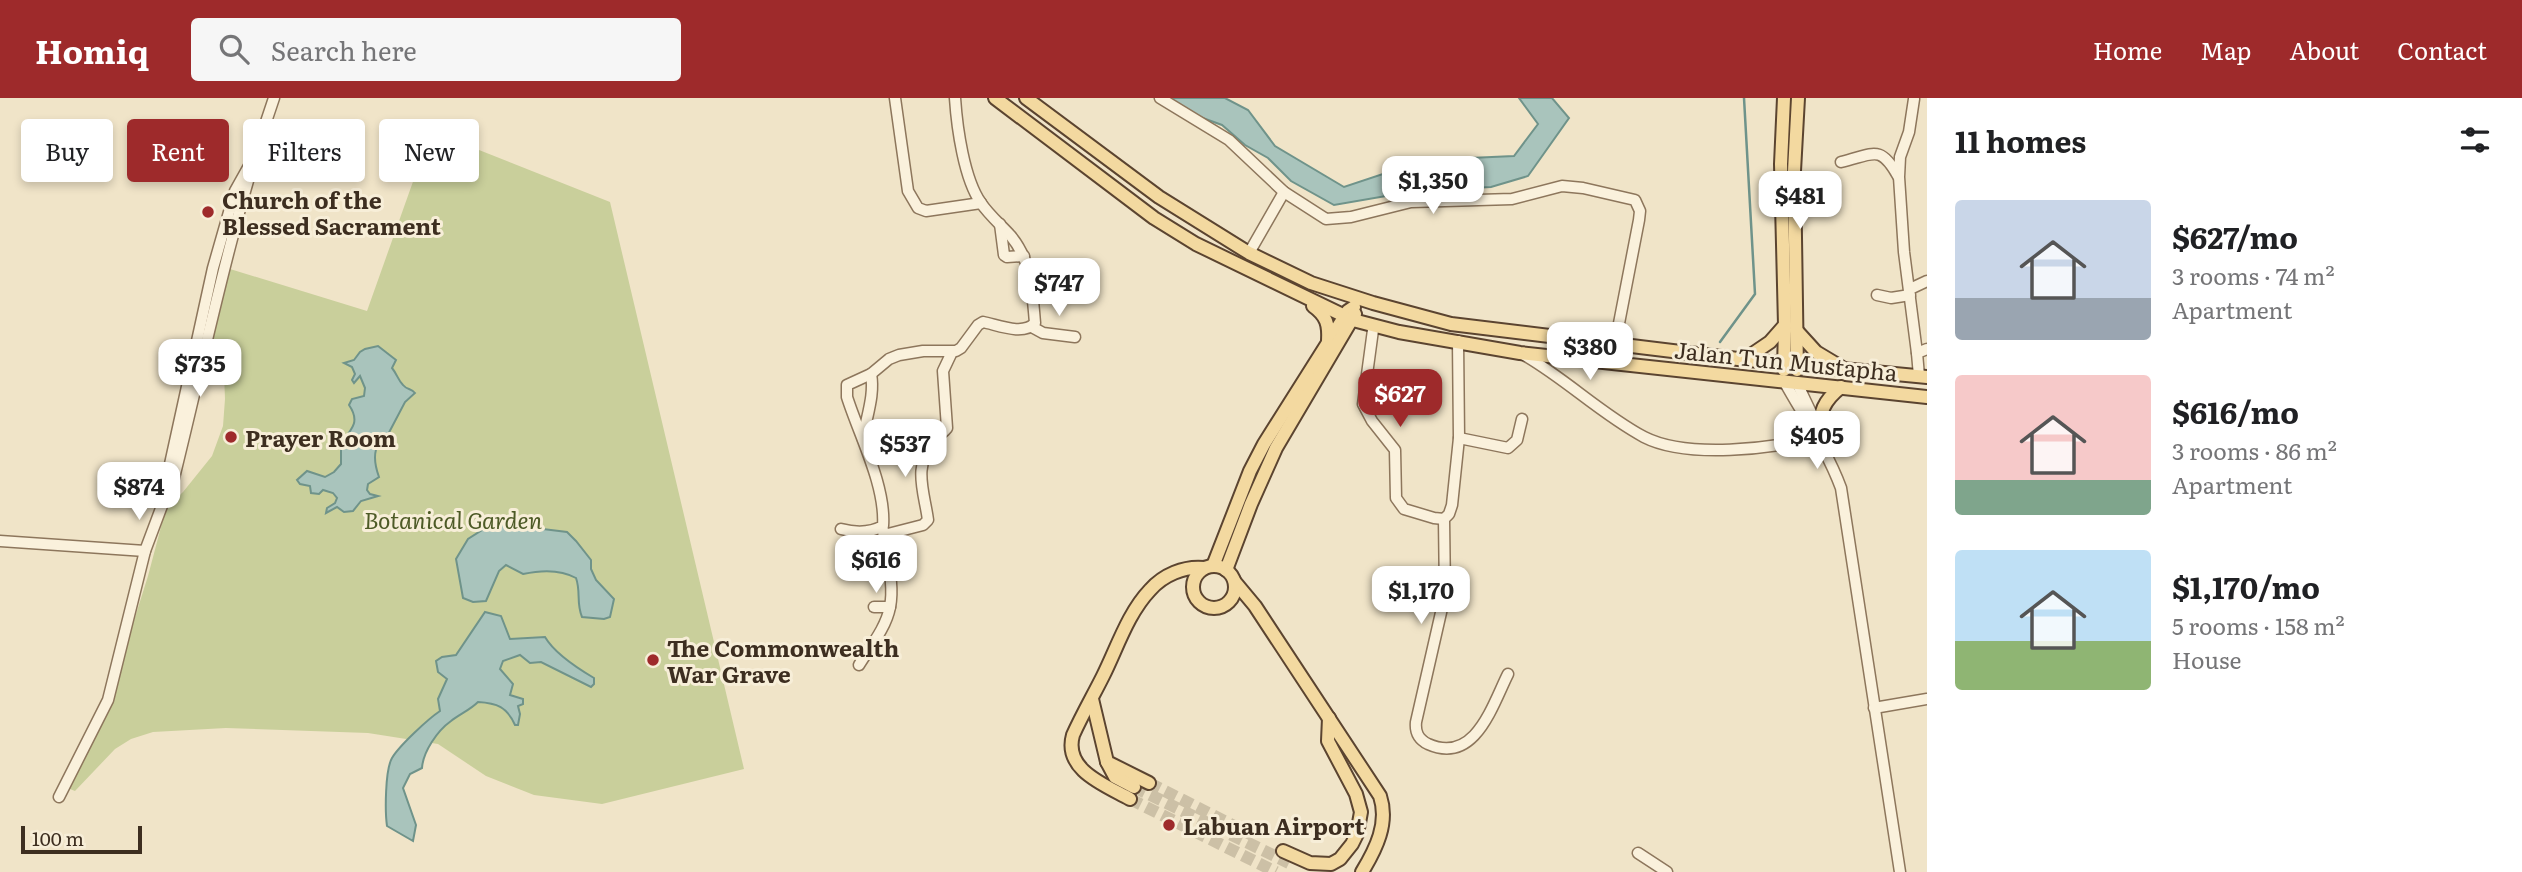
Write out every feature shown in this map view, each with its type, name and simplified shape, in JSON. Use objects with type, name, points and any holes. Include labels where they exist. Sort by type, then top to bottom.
[{"type":"main road","name":"Jalan Tun Mustapha","points":[[995,98],[1154,218],[1196,244],[1269,280],[1399,332],[1520,353],[1927,397]]},
{"type":"main road","points":[[1026,98],[1159,197],[1249,253],[1311,283],[1451,324]]},
{"type":"main road","points":[[1784,98],[1781,164],[1791,328],[1816,352],[1848,370]]},
{"type":"main road","points":[[1784,381],[1790,363],[1798,98]]},
{"type":"main road","points":[[1269,280],[1282,291],[1323,314],[1329,327],[1331,346]]},
{"type":"main road","points":[[1311,283],[1351,314],[1741,359],[1923,376]]},
{"type":"main road","points":[[1235,582],[1233,597],[1229,603],[1215,609],[1196,600],[1192,586],[1194,579],[1214,568],[1251,504],[1276,448],[1331,346],[1351,314]]},
{"type":"main road","points":[[1741,359],[1791,328]]},
{"type":"main road","points":[[1331,346],[1355,331],[1399,332]]},
{"type":"main road","points":[[1790,363],[1797,383]]},
{"type":"main road","points":[[1818,436],[1822,408],[1827,398],[1841,387]]},
{"type":"main road","points":[[1092,699],[1107,762],[1115,777],[1132,793],[1081,769],[1071,753],[1073,735],[1135,611],[1149,591],[1176,572],[1196,567],[1214,568],[1235,582],[1255,606],[1380,796],[1384,807],[1382,829],[1362,872]]},
{"type":"main road","points":[[1286,857],[1310,863],[1331,864],[1340,859],[1357,834],[1361,812],[1356,794],[1328,741],[1329,718]]},
{"type":"main road","points":[[1107,762],[1149,783]]},
{"type":"street","points":[[59,797],[108,700],[145,551],[173,482],[222,272],[248,186],[251,163],[274,98]]},
{"type":"street","points":[[895,98],[908,191],[918,208],[926,211],[981,203]]},
{"type":"street","points":[[859,665],[879,633],[890,607],[891,582],[881,498],[845,388],[871,374],[888,359],[899,355],[923,351],[952,352],[961,348],[983,322],[1022,330],[1035,323],[1031,279],[1024,256],[981,203],[972,185],[955,98]]},
{"type":"street","points":[[1160,98],[1229,141],[1284,192],[1326,219],[1351,217],[1411,202],[1512,199],[1562,186],[1635,200],[1640,212],[1639,220],[1615,344]]},
{"type":"street","points":[[1914,99],[1909,132],[1900,157],[1899,177],[1903,252],[1922,351],[1923,376]]},
{"type":"street","points":[[1841,162],[1880,154],[1887,158],[1899,177]]},
{"type":"street","points":[[1249,253],[1284,192]]},
{"type":"street","points":[[1000,224],[1004,255],[1024,256]]},
{"type":"street","points":[[1877,295],[1891,298],[1910,292],[1927,281]]},
{"type":"street","points":[[1032,327],[1043,333],[1075,337]]},
{"type":"street","points":[[1373,330],[1363,404],[1372,421],[1395,450],[1396,498],[1404,509],[1444,519]]},
{"type":"street","points":[[1458,341],[1459,438],[1452,505],[1444,519],[1445,595],[1416,722],[1418,736],[1439,749],[1455,748],[1469,741],[1484,721],[1508,674]]},
{"type":"street","points":[[841,529],[851,532],[883,530],[923,525],[928,520],[921,493],[921,476],[930,447],[947,428],[943,371],[952,352]]},
{"type":"street","points":[[1520,353],[1643,436],[1658,443],[1730,450],[1793,443],[1818,436]]},
{"type":"street","points":[[863,444],[865,419],[871,402],[871,374]]},
{"type":"street","points":[[1784,381],[1808,425],[1818,436]]},
{"type":"street","points":[[1797,383],[1843,496],[1900,872]]},
{"type":"street","points":[[1459,438],[1508,448],[1517,440],[1522,419]]},
{"type":"street","points":[[0,541],[145,551]]},
{"type":"street","points":[[874,607],[890,607]]},
{"type":"street","points":[[1874,708],[1927,699]]},
{"type":"street","points":[[1638,853],[1667,872]]},
{"type":"green space","name":"Botanical Garden","points":[[479,150],[610,202],[744,769],[602,804],[534,795],[486,776],[438,744],[368,733],[226,728],[153,732],[131,739],[115,749],[75,791],[65,787],[102,722],[148,576],[166,508],[183,492],[212,456],[223,426],[224,374],[220,359],[210,345],[230,269],[367,311],[413,182],[479,182]]},
{"type":"water","points":[[1168,98],[1225,98],[1248,110],[1275,146],[1344,187],[1425,160],[1514,156],[1538,124],[1519,98],[1552,98],[1569,118],[1528,176],[1491,187],[1415,191],[1334,205],[1291,181],[1268,158],[1245,145],[1222,125],[1186,112]]},
{"type":"water","points":[[378,346],[396,360],[392,368],[403,385],[415,393],[405,402],[384,442],[377,447],[375,459],[379,477],[368,484],[367,490],[378,496],[361,501],[353,511],[344,512],[337,507],[326,513],[327,508],[335,503],[337,498],[333,493],[323,490],[319,494],[311,493],[310,486],[300,484],[297,480],[307,471],[325,477],[341,464],[341,443],[352,429],[354,420],[349,405],[352,399],[364,396],[365,388],[360,376],[354,383],[352,380],[355,374],[352,367],[344,363],[354,360],[365,349]]},
{"type":"water","points":[[522,519],[540,531],[543,529],[567,532],[576,541],[591,560],[591,569],[596,580],[614,599],[610,617],[582,617],[576,578],[550,571],[523,574],[506,565],[499,571],[486,601],[473,602],[463,598],[456,559],[468,539],[498,520],[509,525]]},
{"type":"water","points":[[485,612],[501,616],[510,639],[545,637],[560,655],[594,678],[594,684],[591,687],[541,662],[530,663],[520,655],[503,661],[500,669],[513,684],[510,695],[523,699],[523,704],[518,706],[518,725],[515,725],[501,707],[478,702],[441,730],[428,749],[422,768],[410,774],[403,788],[416,825],[413,841],[387,826],[386,791],[390,764],[407,740],[440,711],[438,699],[447,679],[438,672],[436,661],[442,657],[456,655]]},
{"type":"waterway","points":[[1720,342],[1755,294],[1744,98]]},
{"type":"tunnel","points":[[1149,783],[1252,835]]},
{"type":"tunnel","points":[[1134,787],[1289,863]]},
{"type":"tunnel","points":[[1130,799],[1276,872]]},
{"type":"place","name":"Church of the Blessed Sacrament","points":[[208,212]]},
{"type":"place","name":"Prayer Room","points":[[231,437]]},
{"type":"place","name":"The Commonwealth War Grave","points":[[653,660]]},
{"type":"place","name":"Labuan Airport","points":[[1169,825]]}]
